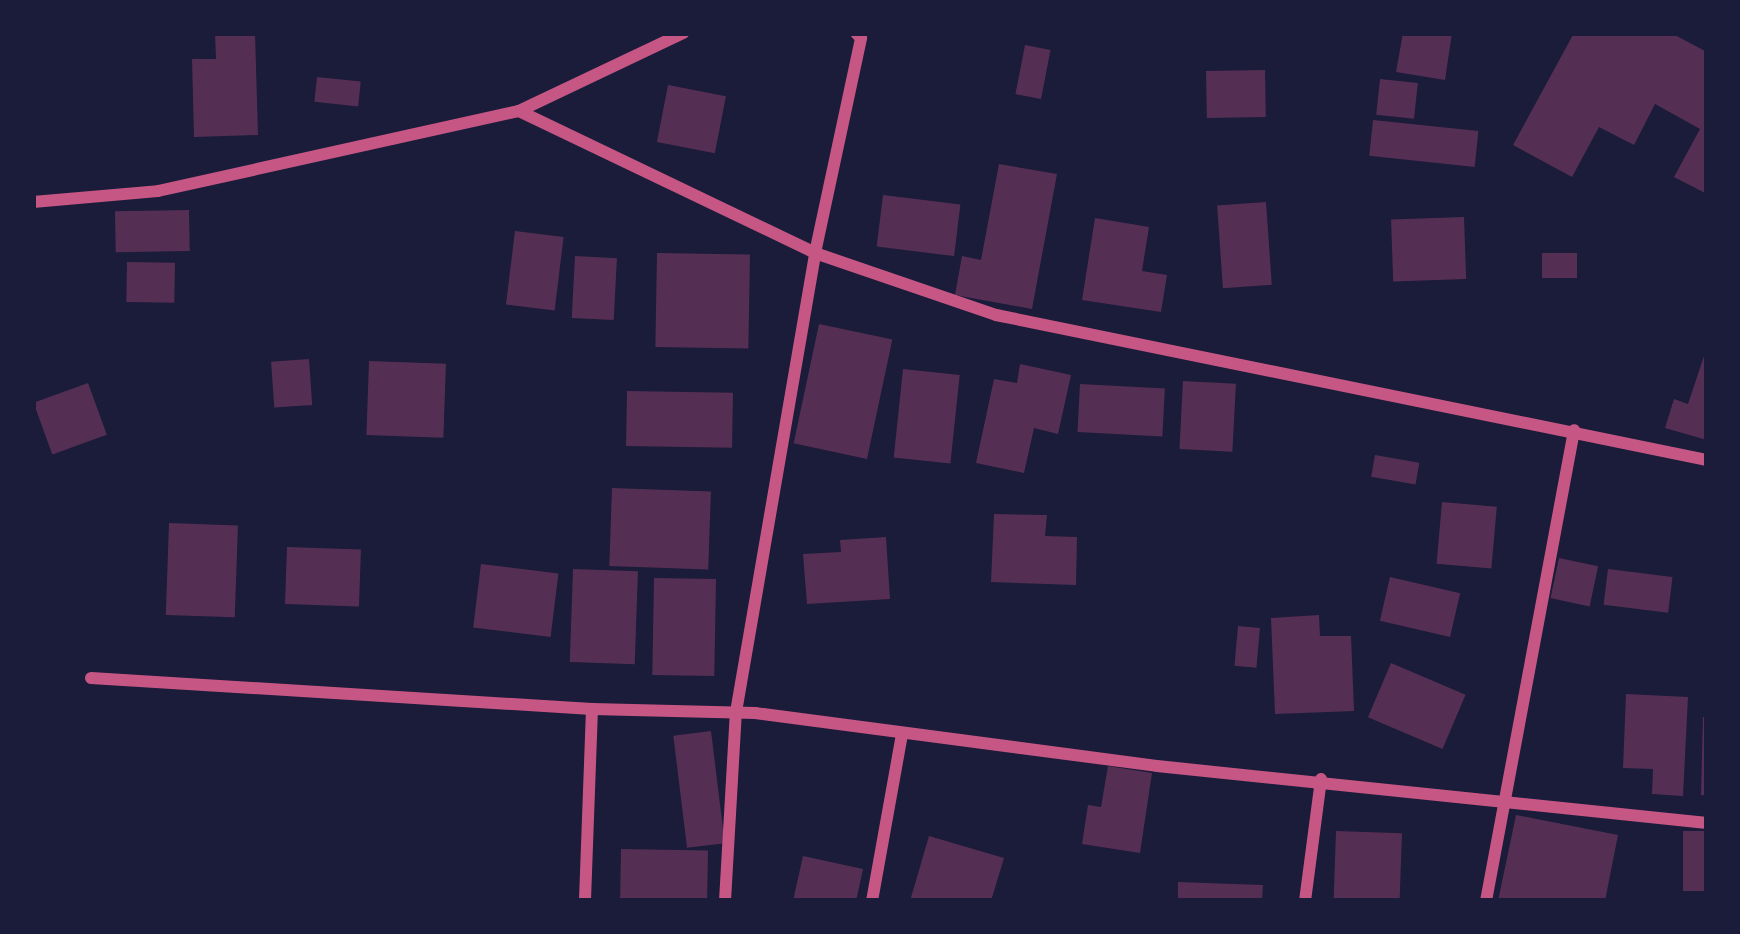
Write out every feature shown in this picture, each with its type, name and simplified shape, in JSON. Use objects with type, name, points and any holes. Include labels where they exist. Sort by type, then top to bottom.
[{"type":"street","points":[[33,202],[158,191],[519,111],[683,33]]},
{"type":"street","points":[[724,901],[736,712],[814,253],[861,38],[856,33]]},
{"type":"street","points":[[519,111],[814,253],[996,315],[1707,460]]},
{"type":"street","points":[[1486,901],[1574,430]]},
{"type":"street","points":[[91,678],[592,710],[736,712],[1707,823]]},
{"type":"street","points":[[585,901],[592,710]]},
{"type":"street","points":[[872,901],[902,734]]},
{"type":"street","points":[[1304,901],[1321,779]]},
{"type":"building","points":[[215,33],[255,33],[258,135],[194,137],[192,59],[216,59]]},
{"type":"building","points":[[1403,33],[1452,33],[1445,80],[1396,72]]},
{"type":"building","points":[[1574,33],[1671,33],[1707,52],[1707,194],[1674,177],[1700,129],[1655,104],[1634,145],[1599,127],[1572,177],[1513,145]]},
{"type":"building","points":[[1025,45],[1051,50],[1041,99],[1015,94]]},
{"type":"building","points":[[1265,70],[1266,117],[1207,118],[1206,71]]},
{"type":"building","points":[[317,77],[361,82],[358,106],[314,102]]},
{"type":"building","points":[[1380,79],[1418,83],[1414,119],[1376,115]]},
{"type":"building","points":[[668,85],[726,96],[715,153],[657,142]]},
{"type":"building","points":[[1373,120],[1478,131],[1475,167],[1369,156]]},
{"type":"building","points":[[999,164],[1057,174],[1032,309],[955,295],[962,256],[981,260]]},
{"type":"building","points":[[883,195],[960,205],[954,256],[877,247]]},
{"type":"building","points":[[1266,202],[1272,285],[1223,288],[1217,205]]},
{"type":"building","points":[[189,210],[190,251],[116,252],[115,211]]},
{"type":"building","points":[[1464,217],[1466,279],[1393,282],[1391,220]]},
{"type":"building","points":[[1095,218],[1149,227],[1142,271],[1167,275],[1161,312],[1082,300]]},
{"type":"building","points":[[515,231],[564,237],[555,310],[506,304]]},
{"type":"building","points":[[657,253],[750,255],[748,349],[655,347]]},
{"type":"building","points":[[1542,253],[1577,253],[1577,278],[1542,278]]},
{"type":"building","points":[[575,256],[617,258],[614,320],[572,318]]},
{"type":"building","points":[[127,262],[175,263],[174,303],[126,302]]},
{"type":"building","points":[[819,324],[892,340],[867,459],[794,443]]},
{"type":"building","points":[[1707,347],[1707,440],[1665,428],[1674,399],[1688,404]]},
{"type":"building","points":[[309,359],[312,405],[274,408],[271,362]]},
{"type":"building","points":[[369,361],[446,364],[443,438],[366,435]]},
{"type":"building","points":[[1020,364],[1071,375],[1058,434],[1034,428],[1024,473],[976,463],[994,379],[1017,383]]},
{"type":"building","points":[[903,369],[960,375],[950,463],[894,458]]},
{"type":"building","points":[[1183,381],[1236,384],[1232,452],[1179,449]]},
{"type":"building","points":[[88,383],[107,435],[52,455],[33,403]]},
{"type":"building","points":[[1080,384],[1165,388],[1162,436],[1077,432]]},
{"type":"building","points":[[627,391],[733,393],[732,448],[626,446]]},
{"type":"building","points":[[1375,455],[1419,463],[1415,484],[1371,477]]},
{"type":"building","points":[[612,488],[711,491],[708,569],[609,566]]},
{"type":"building","points":[[1442,502],[1497,507],[1491,569],[1437,564]]},
{"type":"building","points":[[994,514],[1047,515],[1045,536],[1077,537],[1076,585],[991,582]]},
{"type":"building","points":[[169,523],[238,525],[235,617],[166,615]]},
{"type":"building","points":[[886,537],[890,599],[807,604],[803,554],[841,552],[840,540]]},
{"type":"building","points":[[287,547],[361,550],[359,607],[285,604]]},
{"type":"building","points":[[1559,558],[1598,566],[1590,606],[1550,598]]},
{"type":"building","points":[[481,564],[558,574],[551,637],[473,628]]},
{"type":"building","points":[[573,569],[638,571],[635,664],[570,662]]},
{"type":"building","points":[[1608,569],[1673,577],[1668,613],[1604,605]]},
{"type":"building","points":[[1390,577],[1460,593],[1450,637],[1380,621]]},
{"type":"building","points":[[654,578],[716,579],[714,676],[652,675]]},
{"type":"building","points":[[1319,615],[1320,636],[1351,636],[1354,711],[1275,714],[1271,618]]},
{"type":"building","points":[[1238,626],[1260,628],[1256,668],[1235,666]]},
{"type":"building","points":[[1391,663],[1466,695],[1443,749],[1368,717]]},
{"type":"building","points":[[1626,694],[1688,697],[1683,796],[1652,794],[1653,769],[1623,768]]},
{"type":"building","points":[[1703,717],[1707,717],[1707,795],[1701,795]]},
{"type":"building","points":[[711,731],[725,843],[687,848],[673,736]]},
{"type":"building","points":[[1108,766],[1152,773],[1140,853],[1082,844],[1088,805],[1101,807]]},
{"type":"building","points":[[1516,815],[1618,835],[1605,901],[1498,901]]},
{"type":"building","points":[[1336,831],[1402,833],[1400,901],[1334,901]]},
{"type":"building","points":[[1683,831],[1707,831],[1707,891],[1683,891]]},
{"type":"building","points":[[929,836],[1004,858],[991,901],[910,901]]},
{"type":"building","points":[[621,849],[708,851],[707,901],[620,901]]},
{"type":"building","points":[[803,856],[863,869],[856,901],[793,901]]},
{"type":"building","points":[[1178,882],[1263,885],[1262,901],[1178,901]]}]
